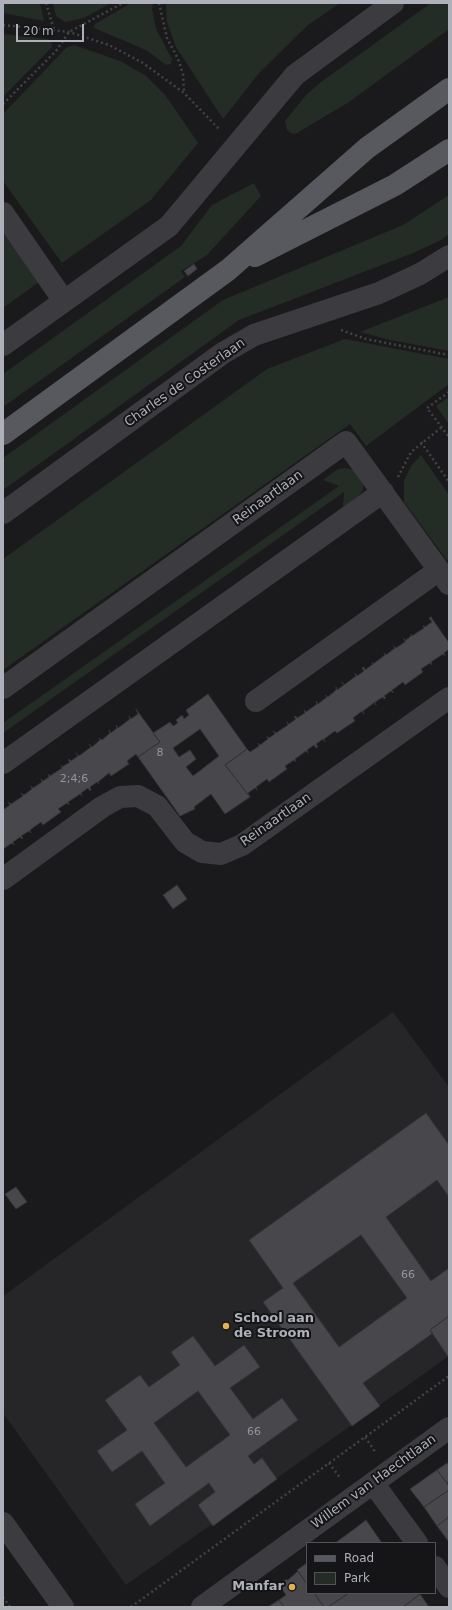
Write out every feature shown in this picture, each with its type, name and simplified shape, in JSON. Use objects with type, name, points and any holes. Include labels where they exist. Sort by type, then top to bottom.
[{"type":"main road","points":[[3,434],[228,270],[367,148],[449,89]]},
{"type":"main road","points":[[228,270],[396,185],[449,150]]},
{"type":"street","points":[[3,345],[169,226],[296,75],[393,3]]},
{"type":"street","points":[[3,213],[64,301]]},
{"type":"street","name":"Charles de Costerlaan","points":[[3,513],[223,353],[254,335],[379,293],[420,274],[449,256]]},
{"type":"street","name":"Reinaartlaan","points":[[3,688],[346,442],[444,577],[256,701]]},
{"type":"street","points":[[3,763],[383,492]]},
{"type":"street","name":"Reinaartlaan","points":[[3,879],[102,807],[120,797],[138,796],[157,806],[185,842],[202,852],[220,854],[242,845],[449,698]]},
{"type":"street","name":"Willem van Haechtlaan","points":[[202,1607],[449,1428]]},
{"type":"street","points":[[373,1483],[416,1542]]},
{"type":"street","points":[[3,1523],[63,1607]]},
{"type":"street","points":[[436,1569],[449,1586]]},
{"type":"path","points":[[46,3],[54,30]]},
{"type":"path","points":[[3,104],[56,51],[69,32],[123,3]]},
{"type":"path","points":[[159,3],[167,38],[178,59],[183,74],[184,93]]},
{"type":"path","points":[[3,25],[69,32],[109,45],[143,63],[184,93],[237,146]]},
{"type":"path","points":[[315,314],[345,332],[366,339],[449,355]]},
{"type":"path","points":[[449,392],[427,408],[449,437]]},
{"type":"path","points":[[383,492],[394,485],[411,452],[421,442],[442,427]]},
{"type":"path","points":[[421,442],[449,482]]},
{"type":"path","points":[[131,1607],[449,1376]]},
{"type":"path","points":[[3,1597],[10,1607]]},
{"type":"shaded area","name":"School aan de Stroom","points":[[393,1012],[449,1087],[449,1356],[126,1585],[3,1413],[3,1296]]},
{"type":"green space","points":[[3,3],[40,3],[44,21],[3,13]]},
{"type":"green space","points":[[53,3],[111,3],[84,18],[65,22],[56,16]]},
{"type":"green space","points":[[131,3],[153,3],[152,9],[156,29],[172,59],[171,64],[166,65],[146,50],[94,28],[95,24]]},
{"type":"green space","points":[[166,3],[340,3],[308,25],[260,72],[223,119],[176,47],[167,22]]},
{"type":"green space","points":[[431,3],[449,3],[449,29],[349,102],[297,133],[292,134],[287,130],[285,121],[306,95],[321,82]]},
{"type":"green space","points":[[3,34],[47,39],[51,41],[52,47],[3,97]]},
{"type":"green space","points":[[74,45],[120,61],[145,75],[166,96],[198,143],[151,200],[62,263],[3,181],[3,114],[66,48]]},
{"type":"green space","points":[[254,183],[261,196],[207,255],[181,271],[185,277],[3,407],[3,374],[181,246],[212,205]]},
{"type":"green space","points":[[449,195],[449,234],[441,240],[413,253],[239,320],[3,490],[3,458],[223,300],[403,225]]},
{"type":"green space","points":[[3,233],[39,282],[3,308]]},
{"type":"green space","points":[[449,297],[449,351],[390,340],[360,332]]},
{"type":"green space","points":[[345,339],[449,359],[449,384],[366,446],[350,424],[3,670],[3,559],[267,369]]},
{"type":"green space","points":[[449,397],[449,424],[436,406]]},
{"type":"green space","points":[[421,455],[449,495],[449,563],[404,502],[404,481],[411,466]]},
{"type":"green space","points":[[346,468],[354,470],[363,484],[363,490],[343,508],[344,492],[3,733],[3,723],[339,486],[323,480],[338,469]]},
{"type":"building","points":[[194,264],[197,269],[188,276],[184,271]]},
{"type":"building","points":[[431,617],[449,643],[449,649],[444,653],[445,656],[443,654],[431,662],[432,665],[430,663],[421,669],[423,672],[405,685],[403,682],[392,690],[393,693],[391,691],[384,696],[386,698],[384,699],[383,697],[363,711],[364,714],[362,711],[353,718],[355,721],[337,733],[335,731],[324,739],[325,742],[323,739],[316,744],[318,747],[316,748],[314,745],[307,750],[308,753],[306,751],[295,759],[296,762],[294,760],[285,766],[287,769],[269,782],[267,779],[256,787],[257,790],[255,788],[248,793],[250,797],[225,765],[247,749],[250,752],[259,746],[258,743],[260,745],[268,739],[267,736],[269,738],[275,734],[273,731],[276,733],[288,725],[287,722],[289,724],[296,719],[294,717],[296,716],[297,718],[305,713],[304,710],[306,712],[317,704],[316,701],[318,704],[327,697],[325,695],[328,697],[336,690],[336,687],[337,690],[356,676],[355,673],[357,676],[364,671],[362,668],[364,667],[365,670],[385,655],[384,653],[386,655],[395,648],[393,646],[396,648],[405,642],[404,638],[405,641],[411,636],[411,634],[412,636],[424,628],[423,625],[425,627],[432,622],[429,618]]},
{"type":"building","points":[[208,694],[247,749],[225,765],[250,797],[225,814],[211,794],[194,807],[195,809],[180,816],[138,757],[160,742],[153,733],[170,722],[173,726],[178,723],[176,720],[182,715],[184,719],[189,715],[186,710]],"holes":[[[200,729],[219,756],[193,776],[186,767],[196,759],[190,750],[179,757],[173,748]]]},
{"type":"building","points":[[136,709],[160,742],[138,757],[136,754],[127,761],[129,764],[111,776],[109,773],[98,782],[99,784],[97,782],[90,787],[90,791],[88,788],[81,793],[82,796],[80,794],[68,802],[69,805],[67,803],[58,809],[61,812],[43,825],[41,822],[30,830],[31,833],[29,831],[21,836],[23,838],[22,839],[20,837],[13,842],[14,845],[12,843],[3,849],[3,810],[10,805],[8,802],[11,804],[23,796],[21,793],[24,795],[32,789],[31,786],[33,788],[42,782],[41,779],[43,781],[49,777],[48,774],[50,776],[62,768],[61,765],[62,767],[70,762],[68,760],[69,759],[71,761],[78,756],[76,753],[79,756],[91,747],[89,744],[92,747],[100,740],[99,738],[102,740],[110,733],[109,730],[111,733],[117,728],[116,725],[118,728],[130,719],[129,716],[131,719],[138,714]]},
{"type":"building","points":[[177,885],[187,899],[173,909],[163,895]]},
{"type":"building","points":[[426,1113],[449,1145],[449,1197],[437,1180],[386,1217],[431,1281],[449,1268],[449,1316],[430,1330],[433,1333],[363,1383],[380,1406],[352,1426],[263,1302],[283,1288],[249,1240]],"holes":[[[361,1235],[407,1298],[339,1347],[293,1283]]]},
{"type":"building","points":[[16,1187],[27,1202],[16,1209],[5,1194]]},
{"type":"building","points":[[449,1316],[449,1358],[430,1330]]},
{"type":"building","points":[[193,1336],[215,1366],[244,1345],[260,1367],[230,1388],[253,1419],[282,1398],[298,1420],[248,1456],[254,1464],[262,1458],[277,1479],[213,1526],[198,1505],[215,1492],[209,1483],[150,1526],[135,1504],[165,1483],[142,1451],[112,1472],[97,1451],[127,1430],[105,1400],[140,1375],[149,1387],[180,1365],[171,1352]],"holes":[[[198,1391],[230,1435],[186,1467],[154,1423]]]},
{"type":"building","points":[[447,1463],[449,1466],[449,1482],[447,1483],[437,1470]]},
{"type":"building","points":[[437,1470],[449,1486],[449,1490],[424,1507],[410,1489]]},
{"type":"building","points":[[449,1490],[449,1517],[437,1526],[424,1507]]},
{"type":"building","points":[[449,1517],[449,1542],[437,1526]]},
{"type":"building","points":[[366,1520],[381,1542],[336,1542]]},
{"type":"building","points":[[306,1564],[306,1583],[297,1570]]},
{"type":"building","points":[[298,1571],[306,1583],[306,1594],[315,1594],[324,1607],[284,1607],[279,1600],[286,1595],[280,1584],[285,1580],[288,1580]]},
{"type":"building","points":[[315,1594],[348,1594],[328,1607],[324,1607]]},
{"type":"building","points":[[348,1594],[420,1594],[403,1607],[328,1607]]},
{"type":"building","points":[[420,1594],[429,1607],[403,1607],[406,1605]]},
{"type":"building","points":[[279,1600],[284,1607],[268,1607]]},
{"type":"place","name":"School aan de Stroom","points":[[226,1326]]},
{"type":"place","name":"Manfar","points":[[292,1587]]}]
